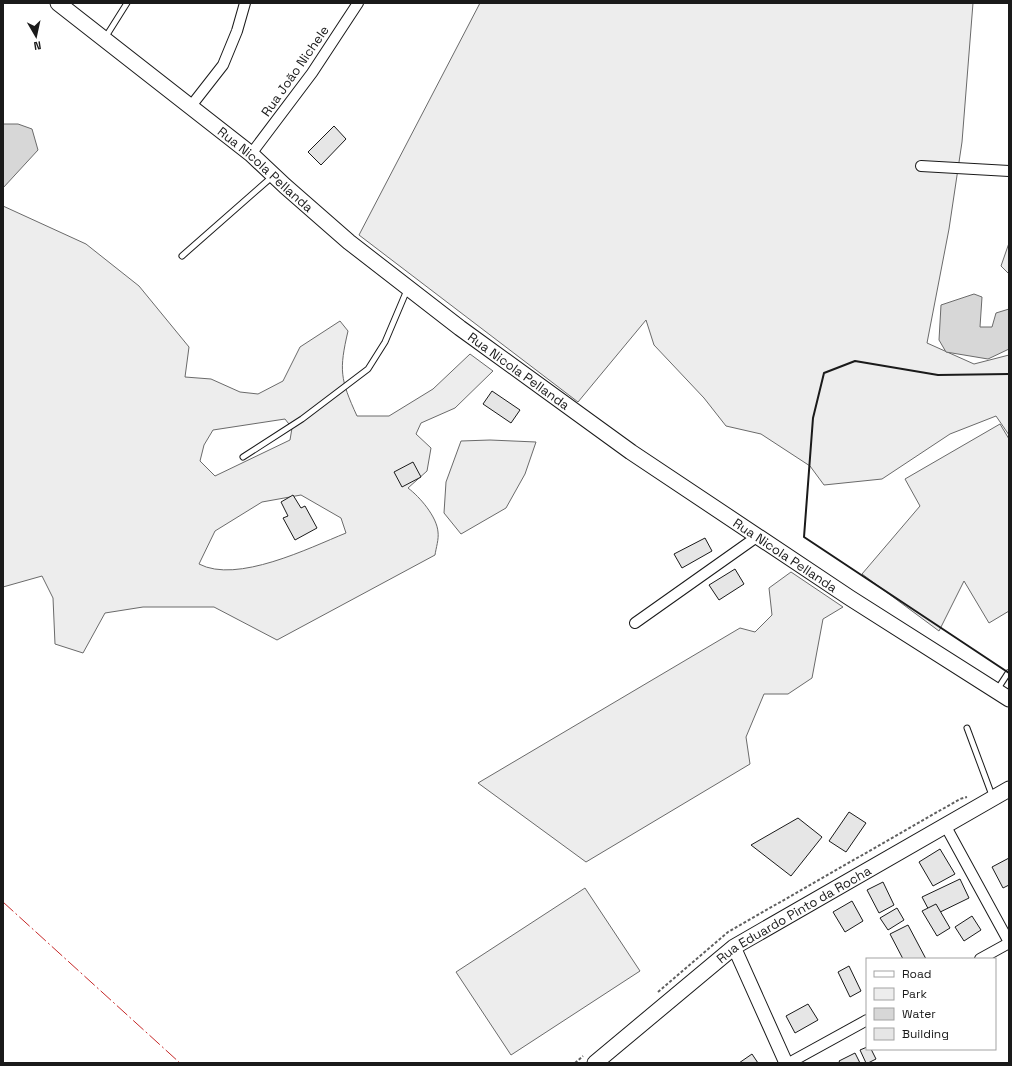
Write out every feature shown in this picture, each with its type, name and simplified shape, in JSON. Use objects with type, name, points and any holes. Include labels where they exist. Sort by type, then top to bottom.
[{"type":"main road","name":"Rua Nicola Pellanda","points":[[58,3],[252,154],[274,176],[349,242],[460,328],[632,452],[758,536],[1003,695]]},
{"type":"main road","name":"Rua Eduardo Pinto da Rocha","points":[[595,1063],[734,947],[1009,789]]},
{"type":"street","points":[[191,106],[223,65],[237,31],[245,3]]},
{"type":"street","name":"Rua João Nichele","points":[[252,154],[312,73],[358,3]]},
{"type":"street","points":[[921,166],[1009,171]]},
{"type":"street","points":[[635,623],[758,536]]},
{"type":"street","points":[[946,825],[1009,942],[982,958]]},
{"type":"street","points":[[734,947],[787,1063],[866,1021]]},
{"type":"lane","points":[[104,39],[127,3]]},
{"type":"lane","points":[[182,256],[274,176]]},
{"type":"lane","points":[[243,457],[302,419],[368,369],[386,342],[408,287]]},
{"type":"lane","points":[[1003,695],[1008,672]]},
{"type":"lane","points":[[967,728],[993,798]]},
{"type":"green space","points":[[480,3],[973,3],[962,142],[949,229],[927,343],[974,364],[1009,355],[1009,435],[996,416],[950,434],[882,479],[824,485],[810,466],[761,434],[726,426],[704,398],[654,345],[646,320],[578,402],[359,235]]},
{"type":"green space","points":[[3,206],[86,244],[139,286],[189,347],[185,377],[211,379],[240,392],[258,394],[283,381],[300,347],[340,321],[348,331],[342,365],[344,383],[357,416],[389,416],[433,389],[470,354],[493,371],[455,408],[421,423],[416,434],[431,448],[427,471],[408,488],[423,502],[435,520],[438,541],[435,555],[277,640],[214,607],[143,607],[105,613],[83,653],[55,644],[53,598],[42,576],[3,587]],"holes":[[[285,419],[292,428],[290,440],[215,476],[200,461],[204,445],[213,430]],[[301,495],[341,518],[346,533],[293,555],[252,567],[233,570],[215,569],[199,564],[215,531],[262,502]]]},
{"type":"green space","points":[[1009,243],[1009,274],[1001,266]]},
{"type":"green space","points":[[1000,424],[1009,439],[1009,611],[989,623],[964,581],[939,631],[862,574],[920,506],[905,479]]},
{"type":"green space","points":[[490,440],[536,442],[525,474],[506,508],[461,534],[444,513],[446,482],[461,441]]},
{"type":"green space","points":[[791,572],[843,607],[823,619],[812,678],[788,694],[764,694],[746,737],[750,764],[586,862],[478,783],[740,628],[755,632],[772,615],[769,588]]},
{"type":"green space","points":[[585,888],[640,971],[511,1055],[456,972]]},
{"type":"water","points":[[3,124],[18,124],[32,129],[38,150],[3,188]]},
{"type":"water","points":[[974,294],[982,297],[980,327],[992,327],[996,313],[1009,309],[1009,349],[988,359],[946,352],[939,340],[941,305]]},
{"type":"building","points":[[334,126],[346,139],[321,165],[308,152]]},
{"type":"building","points":[[492,391],[520,410],[511,423],[483,404]]},
{"type":"building","points":[[413,462],[421,477],[402,487],[394,472]]},
{"type":"building","points":[[293,495],[301,508],[305,506],[317,528],[295,540],[283,518],[288,516],[281,502]]},
{"type":"building","points":[[705,538],[712,551],[682,568],[674,554]]},
{"type":"building","points":[[735,569],[744,584],[719,600],[709,585]]},
{"type":"building","points":[[849,812],[866,823],[846,852],[829,841]]},
{"type":"building","points":[[798,818],[822,837],[791,876],[751,845]]},
{"type":"building","points":[[940,849],[955,874],[933,886],[919,862]]},
{"type":"building","points":[[1009,858],[1009,885],[1003,888],[992,867]]},
{"type":"building","points":[[960,879],[969,898],[932,916],[922,897]]},
{"type":"building","points":[[883,882],[894,905],[879,913],[867,890]]},
{"type":"building","points":[[852,901],[863,921],[845,932],[833,912]]},
{"type":"building","points":[[936,904],[950,928],[937,936],[922,911]]},
{"type":"building","points":[[897,908],[904,920],[888,930],[880,918]]},
{"type":"building","points":[[972,916],[981,930],[964,941],[955,927]]},
{"type":"building","points":[[908,925],[925,958],[902,958],[890,934]]},
{"type":"building","points":[[849,966],[861,991],[850,997],[838,972]]},
{"type":"building","points":[[808,1004],[818,1020],[795,1033],[786,1016]]},
{"type":"building","points":[[866,1047],[866,1050],[872,1050],[876,1059],[866,1063],[860,1050]]},
{"type":"building","points":[[855,1053],[860,1063],[840,1063],[839,1061]]},
{"type":"building","points":[[752,1054],[758,1063],[739,1063]]},
{"type":"wall","points":[[1009,374],[938,375],[855,361],[824,373],[813,418],[804,537],[1009,673]]},
{"type":"power","points":[[3,902],[180,1063]]}]
